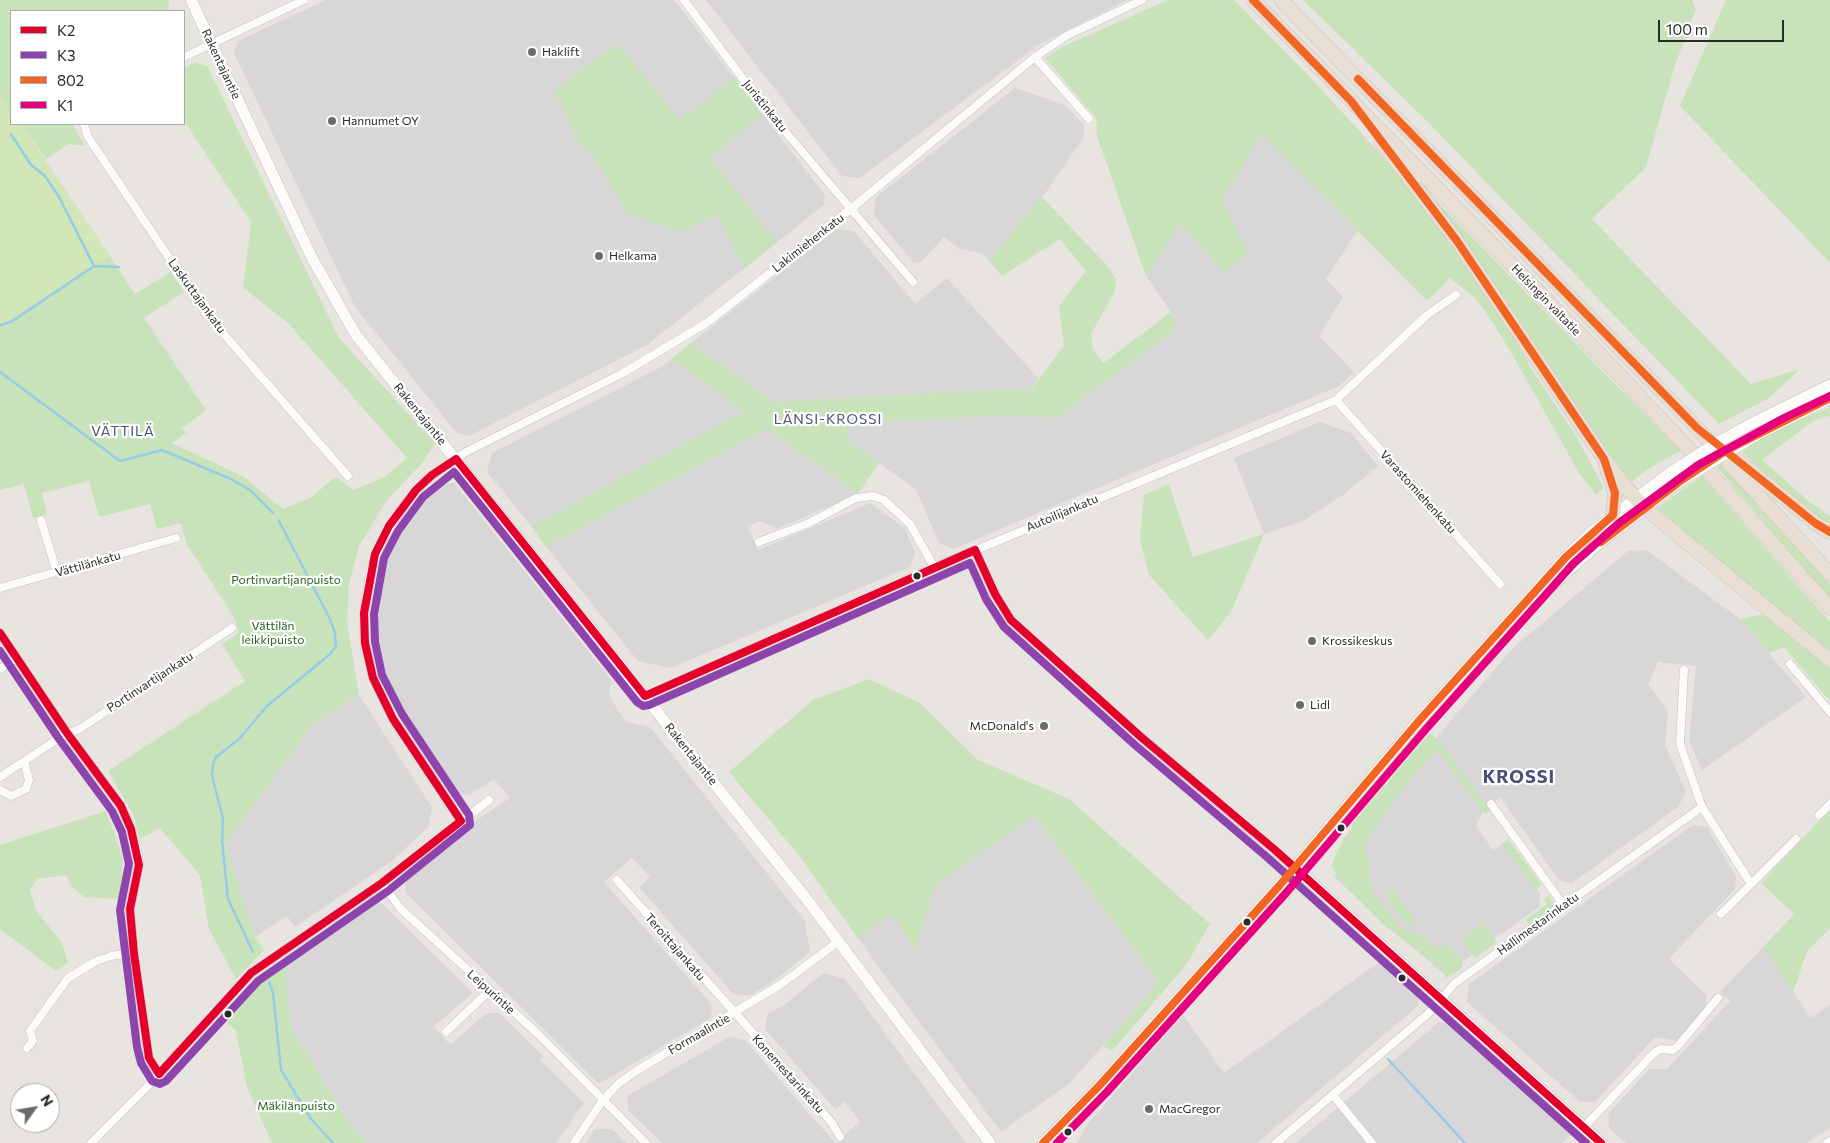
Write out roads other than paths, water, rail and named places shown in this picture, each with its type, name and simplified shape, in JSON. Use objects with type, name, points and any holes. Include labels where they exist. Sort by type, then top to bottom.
[{"type":"highway","name":"Helsingin valtatie","points":[[1253,0],[1608,363],[1735,500],[1830,608]]},
{"type":"highway","name":"Helsingin valtatie","points":[[1281,0],[1697,428],[1830,574]]},
{"type":"highway","points":[[1351,101],[1457,241],[1604,458],[1640,503],[1830,660]]},
{"type":"highway","points":[[1697,428],[1815,523],[1830,532]]},
{"type":"highway","points":[[1604,458],[1615,493],[1613,515]]},
{"type":"street","name":"Rakentajantie","points":[[190,0],[312,258],[348,324],[839,941],[990,1143]]},
{"type":"street","points":[[185,56],[304,0]]},
{"type":"street","name":"Juristinkatu","points":[[684,0],[761,103],[913,282]]},
{"type":"street","name":"Lakimiehenkatu","points":[[460,821],[393,719],[373,678],[365,644],[364,612],[370,572],[375,554],[390,526],[416,490],[432,475],[456,459],[623,373],[708,322],[852,208],[1035,57],[1066,36],[1142,0]]},
{"type":"street","points":[[1035,57],[1089,119]]},
{"type":"street","name":"Laskuttajankatu","points":[[84,125],[88,137],[208,316],[348,476]]},
{"type":"street","name":"Autoilijankatu","points":[[645,696],[934,567],[1336,400],[1427,315],[1456,295]]},
{"type":"street","points":[[1497,635],[1592,549],[1670,473],[1749,425],[1830,385]]},
{"type":"street","points":[[1043,1143],[1099,1086],[1294,867],[1418,722],[1566,557],[1613,515],[1679,482],[1758,434],[1830,398]]},
{"type":"street","name":"Varastomiehenkatu","points":[[1336,400],[1500,584]]},
{"type":"street","points":[[759,542],[809,523],[856,498],[873,496],[884,500],[910,524],[934,567]]},
{"type":"street","points":[[41,520],[56,573]]},
{"type":"street","name":"Vättilänkatu","points":[[0,588],[176,538]]},
{"type":"street","points":[[975,550],[995,594],[1011,620],[1129,727],[1294,867],[1601,1143]]},
{"type":"street","name":"Portinvartijankatu","points":[[0,777],[67,733],[78,730],[232,628]]},
{"type":"street","points":[[0,633],[67,733],[121,806],[135,841],[139,865],[130,908],[134,954],[149,1058],[159,1074]]},
{"type":"street","points":[[0,669],[17,658]]},
{"type":"street","points":[[1790,664],[1830,712]]},
{"type":"street","points":[[1684,670],[1680,744],[1689,776],[1702,807],[1751,884]]},
{"type":"street","points":[[0,790],[11,796],[26,789],[29,780],[24,761]]},
{"type":"street","points":[[91,1143],[159,1074],[245,979],[272,957],[382,883],[489,800]]},
{"type":"street","points":[[1491,804],[1564,906]]},
{"type":"street","points":[[1819,816],[1830,804]]},
{"type":"street","name":"Hallimestarinkatu","points":[[1276,1143],[1430,1012],[1455,983],[1702,807]]},
{"type":"street","points":[[1721,914],[1796,839]]},
{"type":"street","name":"Teroittajankatu","points":[[616,880],[734,1014]]},
{"type":"street","name":"Leipurintie","points":[[382,883],[400,908],[538,1034],[646,1143]]},
{"type":"street","name":"Formaalintie","points":[[574,1143],[602,1100],[636,1071],[780,985],[839,941]]},
{"type":"street","points":[[27,1048],[33,1041],[30,1031],[68,978],[81,968],[96,961],[115,955],[134,954]]},
{"type":"street","points":[[446,1032],[489,991]]},
{"type":"street","points":[[1584,1128],[1655,1052],[1661,1049],[1673,1050],[1678,1046],[1718,998]]},
{"type":"street","name":"Konemestarinkatu","points":[[734,1014],[832,1123],[840,1137]]},
{"type":"street","points":[[1333,1094],[1372,1143]]},
{"type":"waterway","points":[[11,134],[31,165],[45,176],[59,197],[94,266]]},
{"type":"waterway","points":[[0,325],[11,322],[94,266],[119,267]]},
{"type":"waterway","points":[[0,372],[120,461],[162,450],[231,479],[251,491],[273,513]]},
{"type":"waterway","points":[[253,952],[228,899],[222,840],[223,818],[212,776],[213,765],[216,757],[239,739],[267,706],[329,655],[336,646],[335,633],[330,619],[279,521]]},
{"type":"waterway","points":[[269,982],[273,993],[281,1070],[311,1119],[333,1143]]},
{"type":"waterway","points":[[1388,1059],[1465,1143]]},
{"type":"place","name":"Haklift","points":[[532,52]]},
{"type":"place","name":"Hannumet OY","points":[[332,121]]},
{"type":"place","name":"Helkama","points":[[599,256]]},
{"type":"place","name":"Krossikeskus","points":[[1312,641]]},
{"type":"place","name":"Lidl","points":[[1300,705]]},
{"type":"place","name":"McDonald's","points":[[1044,726]]},
{"type":"place","name":"MacGregor","points":[[1149,1109]]},
{"type":"district","name":"LÄNSI-KROSSI","points":[[828,419]]},
{"type":"district","name":"VÄTTILÄ","points":[[123,431]]},
{"type":"district","name":"KROSSI","points":[[1519,777]]},
{"type":"park label","name":"Portinvartijanpuisto","points":[[286,580]]},
{"type":"park label","name":"Vättilän leikkipuisto","points":[[273,633]]},
{"type":"park label","name":"Mäkilänpuisto","points":[[296,1106]]}]
